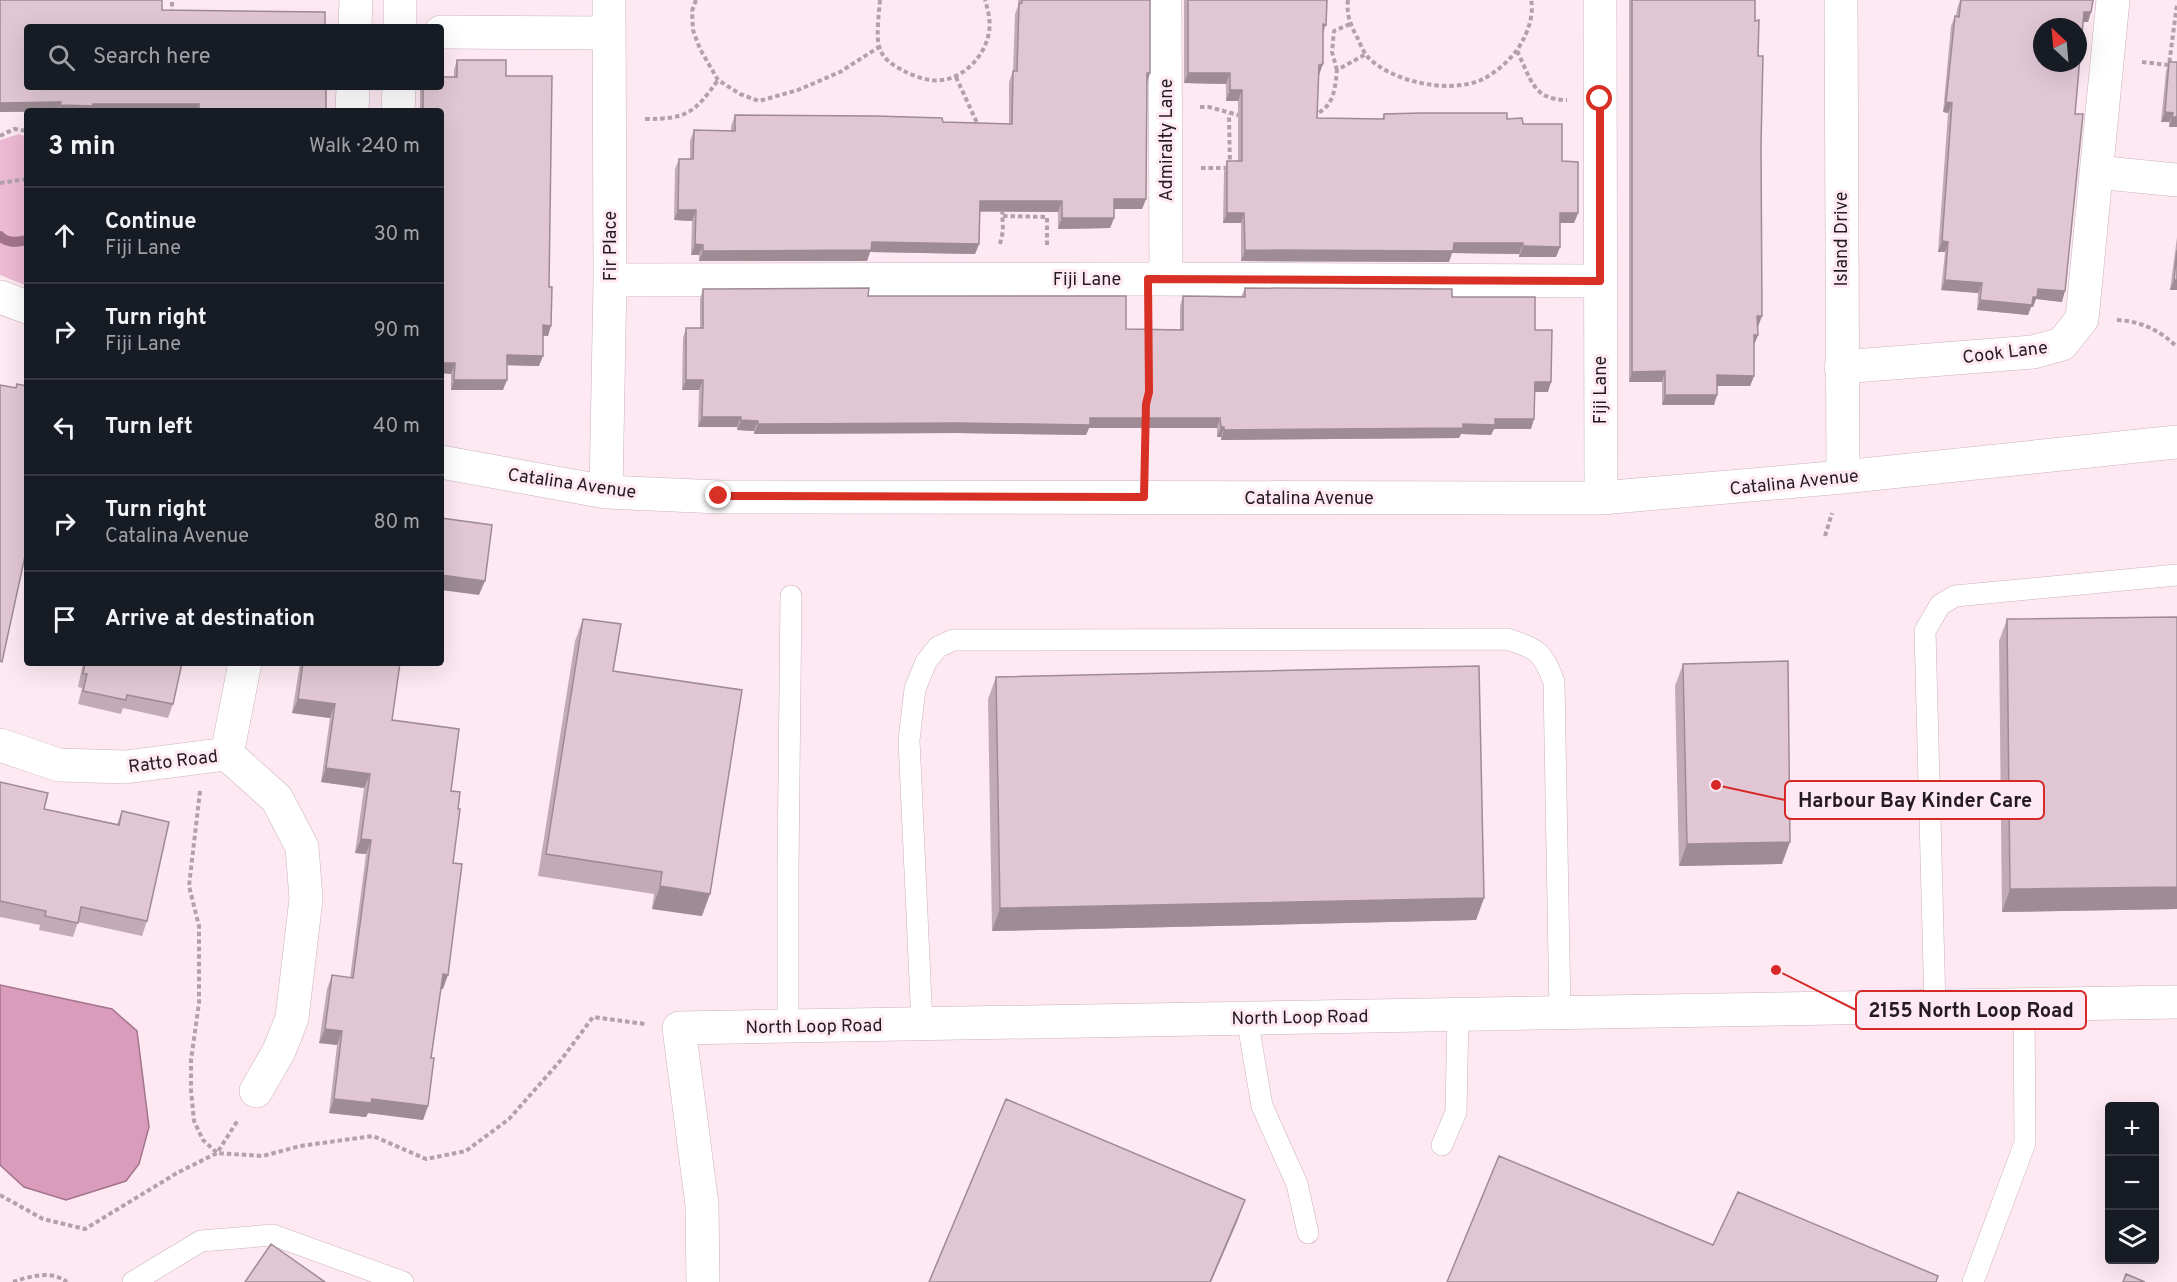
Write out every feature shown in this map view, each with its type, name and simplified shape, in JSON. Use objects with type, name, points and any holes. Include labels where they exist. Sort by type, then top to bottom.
[{"type":"street","points":[[355,24],[356,0]]},
{"type":"street","points":[[400,0],[400,24]]},
{"type":"street","name":"Fir Place","points":[[606,492],[610,280],[609,0]]},
{"type":"street","name":"Admiralty Lane","points":[[1157,279],[1165,168],[1165,0]]},
{"type":"street","name":"Fiji Lane","points":[[1600,0],[1601,498]]},
{"type":"street","name":"Island Drive","points":[[1840,0],[1843,477]]},
{"type":"street","points":[[2082,319],[2113,0]]},
{"type":"street","points":[[444,32],[609,33]]},
{"type":"street","points":[[352,90],[352,108]]},
{"type":"street","points":[[398,108],[399,90]]},
{"type":"street","points":[[2096,172],[2177,180]]},
{"type":"street","name":"Fiji Lane","points":[[610,280],[1600,281]]},
{"type":"street","points":[[0,297],[24,307]]},
{"type":"street","name":"Cook Lane","points":[[1841,367],[2033,352],[2062,344],[2082,319]]},
{"type":"street","name":"Catalina Avenue","points":[[444,463],[606,492],[719,496],[1601,498],[1843,477],[2177,442]]},
{"type":"street","points":[[216,755],[244,666]]},
{"type":"street","name":"Ratto Road","points":[[0,745],[59,765],[125,767],[216,755],[277,799],[302,847],[306,899],[292,1018],[279,1051],[256,1091]]},
{"type":"street","name":"North Loop Road","points":[[678,1028],[2177,1002]]},
{"type":"street","points":[[678,1028],[702,1205],[703,1282]]},
{"type":"lane","points":[[1935,1006],[1925,631],[1940,605],[1955,596],[2177,575]]},
{"type":"lane","points":[[788,1026],[790,596]]},
{"type":"lane","points":[[922,1024],[909,740],[915,688],[926,662],[938,647],[953,640],[1507,639],[1533,647],[1545,660],[1554,682],[1560,1012]]},
{"type":"lane","points":[[1973,1282],[2025,1143],[2024,1004]]},
{"type":"lane","points":[[1442,1145],[1456,1112],[1458,1014]]},
{"type":"lane","points":[[1247,1018],[1262,1106],[1297,1184],[1308,1233]]},
{"type":"lane","points":[[133,1282],[201,1241],[273,1235],[403,1282]]},
{"type":"path","points":[[171,21],[172,0]]},
{"type":"path","points":[[696,0],[692,10],[693,30],[700,49],[717,80],[740,94],[759,101],[798,90],[840,72],[879,47]]},
{"type":"path","points":[[880,0],[879,47],[891,65],[914,76],[932,81],[956,77],[972,64],[986,46],[989,15],[985,0]]},
{"type":"path","points":[[1348,0],[1346,11],[1350,24],[1366,54],[1394,76],[1411,82],[1454,85],[1479,81],[1493,73],[1517,51],[1531,19],[1531,0]]},
{"type":"path","points":[[2107,59],[2169,65],[2177,4]]},
{"type":"path","points":[[1306,117],[1318,114],[1328,107],[1334,93],[1337,70],[1332,52],[1334,31],[1350,24]]},
{"type":"path","points":[[1517,51],[1535,89],[1543,96],[1553,100],[1600,99]]},
{"type":"path","points":[[1337,70],[1366,54]]},
{"type":"path","points":[[956,77],[979,127]]},
{"type":"path","points":[[609,118],[678,118],[704,101],[717,80]]},
{"type":"path","points":[[1166,107],[1209,107],[1228,114],[1248,117]]},
{"type":"path","points":[[1165,168],[1230,168],[1228,114]]},
{"type":"path","points":[[0,136],[14,129],[24,131]]},
{"type":"path","points":[[2,182],[24,180]]},
{"type":"path","points":[[995,280],[996,261],[1003,231],[1002,204]]},
{"type":"path","points":[[1003,216],[1047,217],[1047,279]]},
{"type":"path","points":[[1148,337],[1157,279]]},
{"type":"path","points":[[2082,319],[2134,321],[2165,335],[2177,347]]},
{"type":"path","points":[[1144,497],[1146,415]]},
{"type":"path","points":[[216,755],[197,807],[189,886],[200,926],[199,1002],[191,1060],[194,1121],[203,1140],[217,1153]]},
{"type":"path","points":[[0,1195],[43,1219],[85,1229],[177,1173],[217,1153],[263,1156],[300,1146],[373,1136],[426,1159],[466,1151],[509,1119],[561,1060],[593,1017],[678,1028]]},
{"type":"path","points":[[217,1153],[256,1091]]},
{"type":"path","points":[[13,1282],[33,1275],[58,1275],[67,1282]]},
{"type":"shaded area","points":[[19,134],[24,136],[24,285],[0,275],[0,140]]},
{"type":"shaded area","points":[[0,985],[112,1009],[137,1031],[149,1127],[139,1164],[126,1181],[66,1200],[24,1187],[0,1165]]},
{"type":"building","points":[[0,0],[162,0],[162,10],[325,12],[325,24],[24,24],[24,90],[326,90],[326,108],[199,108],[199,104],[93,104],[93,106],[60,105],[61,102],[0,103]]},
{"type":"building","points":[[1022,0],[1150,0],[1146,199],[1114,199],[1114,218],[1062,218],[1062,201],[980,201],[979,244],[872,242],[871,250],[703,251],[703,245],[695,244],[696,210],[678,210],[679,159],[693,159],[694,130],[735,131],[735,115],[942,118],[943,122],[1012,124],[1013,71],[1017,71],[1019,4]]},
{"type":"building","points":[[1188,0],[1327,0],[1326,25],[1323,24],[1323,64],[1319,65],[1317,118],[1384,119],[1384,114],[1507,113],[1507,119],[1522,118],[1523,124],[1562,124],[1562,161],[1578,162],[1578,213],[1560,213],[1560,247],[1523,246],[1523,243],[1454,243],[1453,251],[1245,250],[1244,213],[1227,213],[1227,161],[1242,161],[1242,90],[1230,90],[1230,73],[1188,73]]},
{"type":"building","points":[[1632,0],[1755,0],[1755,21],[1759,20],[1758,56],[1763,56],[1762,316],[1757,316],[1758,335],[1754,335],[1754,376],[1717,375],[1717,395],[1665,395],[1665,371],[1632,372]]},
{"type":"building","points":[[1961,0],[2093,0],[2091,12],[2084,12],[2083,18],[2033,18],[2033,72],[2079,72],[2075,114],[2083,114],[2065,291],[2038,289],[2037,297],[2033,297],[2032,305],[1980,300],[1982,283],[1945,280],[1948,242],[1942,241],[1952,103],[1946,102],[1955,16],[1959,17]]},
{"type":"building","points":[[457,60],[506,60],[506,76],[552,76],[549,287],[552,287],[551,326],[543,325],[543,356],[507,355],[507,380],[454,380],[455,363],[444,363],[444,108],[423,108],[423,90],[444,90],[444,77],[457,77]]},
{"type":"building","points":[[2169,62],[2177,62],[2177,117],[2172,117],[2173,113],[2165,112]]},
{"type":"building","points":[[2177,250],[2177,280],[2174,280]]},
{"type":"building","points":[[869,288],[868,296],[1126,296],[1126,329],[1183,330],[1183,296],[1245,297],[1245,288],[1452,289],[1452,297],[1535,297],[1535,330],[1552,330],[1551,382],[1535,382],[1534,419],[1495,419],[1495,425],[1463,424],[1463,428],[1224,430],[1224,427],[1221,427],[1220,418],[1090,418],[1090,425],[758,424],[758,421],[741,420],[741,417],[702,417],[703,380],[686,380],[686,328],[703,328],[703,289]]},
{"type":"building","points":[[17,384],[24,385],[24,561],[2,662],[0,661],[0,385],[16,388]]},
{"type":"building","points":[[444,518],[492,525],[485,581],[444,575]]},
{"type":"building","points":[[2177,617],[2177,887],[2010,889],[2007,619]]},
{"type":"building","points":[[583,619],[621,624],[613,671],[742,690],[710,894],[660,886],[662,872],[546,854]]},
{"type":"building","points":[[1788,661],[1790,842],[1687,844],[1683,664]]},
{"type":"building","points":[[84,666],[181,666],[173,704],[127,695],[126,700],[83,691],[87,674],[83,674]]},
{"type":"building","points":[[303,666],[400,666],[392,720],[459,729],[451,791],[460,792],[453,863],[462,864],[448,975],[443,974],[431,1058],[434,1058],[428,1106],[372,1099],[371,1103],[334,1099],[342,1031],[325,1029],[332,975],[353,978],[371,840],[361,839],[370,774],[326,768],[335,704],[298,699]]},
{"type":"building","points":[[1479,666],[1484,898],[1000,908],[996,677]]},
{"type":"building","points":[[0,782],[48,793],[44,809],[119,825],[122,811],[169,822],[147,921],[81,907],[78,923],[45,916],[46,911],[0,901]]},
{"type":"building","points":[[1006,1099],[1245,1200],[1210,1282],[929,1282]]},
{"type":"building","points":[[1499,1156],[1713,1245],[1738,1192],[1938,1276],[1936,1282],[1447,1282]]},
{"type":"building","points":[[271,1244],[325,1282],[245,1282]]},
{"type":"building","points":[[2126,1274],[2145,1282],[2123,1282]]},
{"type":"waterway","points":[[0,236],[9,241],[24,241]]},
{"type":"place","name":"Harbour Bay Kinder Care","points":[[1716,785]]},
{"type":"place","name":"2155 North Loop Road","points":[[1776,970]]},
{"type":"route","points":[[719,496],[1144,497],[1146,404],[1149,392],[1148,279],[1600,281],[1600,99]]}]
